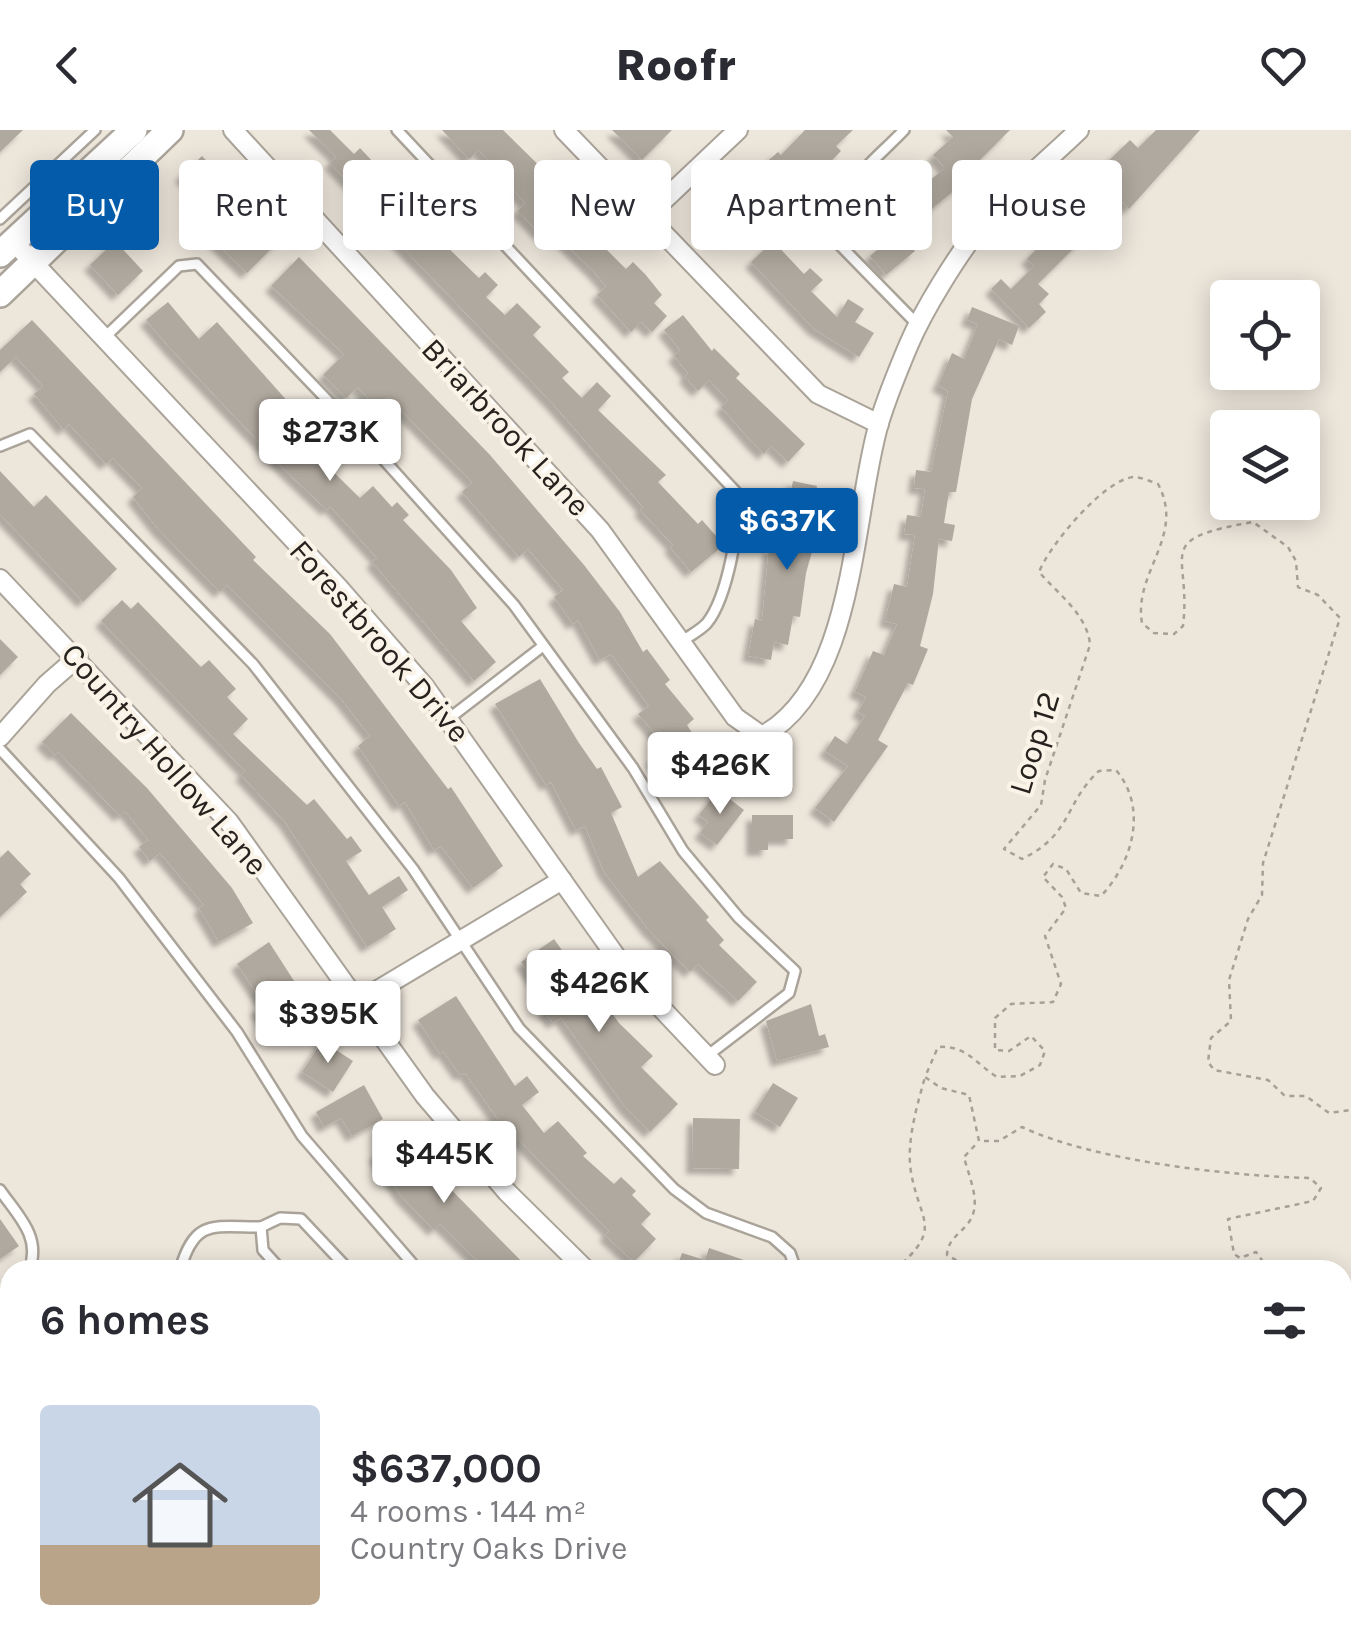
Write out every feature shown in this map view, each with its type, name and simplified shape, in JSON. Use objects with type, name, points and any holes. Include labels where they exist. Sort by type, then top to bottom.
[{"type":"main road","points":[[4,238],[134,130]]},
{"type":"main road","points":[[0,294],[170,130]]},
{"type":"street","name":"Briarbrook Lane","points":[[233,130],[600,530],[735,718],[762,736],[784,724],[797,709],[826,654],[841,610],[879,424]]},
{"type":"street","points":[[671,194],[738,130]]},
{"type":"street","points":[[671,244],[818,394],[879,424],[919,326],[980,226],[1079,130]]},
{"type":"street","points":[[566,131],[593,160]]},
{"type":"street","name":"Forestbrook Drive","points":[[4,238],[33,262],[338,587],[451,718],[627,972],[711,1061]]},
{"type":"street","name":"Country Hollow Lane","points":[[0,579],[78,657],[229,822],[425,1096],[508,1192],[576,1260]]},
{"type":"street","points":[[0,737],[46,684],[78,657]]},
{"type":"street","points":[[358,1002],[562,880]]},
{"type":"lane","points":[[4,238],[95,130]]},
{"type":"lane","points":[[396,130],[736,492],[740,513],[725,578],[708,622],[682,642]]},
{"type":"lane","points":[[904,130],[838,198],[832,219],[833,238],[919,326]]},
{"type":"lane","points":[[104,338],[179,266],[197,264],[445,525],[514,605],[633,768],[683,852],[739,918],[795,972],[790,993],[711,1061]]},
{"type":"lane","points":[[0,446],[30,434],[253,664],[414,869],[519,1028],[674,1188],[706,1213],[772,1237],[792,1260]]},
{"type":"lane","points":[[451,718],[543,646]]},
{"type":"lane","points":[[0,749],[119,878],[238,1032],[302,1136],[409,1260]]},
{"type":"lane","points":[[0,1190],[33,1238],[33,1260]]},
{"type":"lane","points":[[183,1260],[190,1238],[202,1229],[261,1227],[280,1218],[301,1219],[340,1260]]},
{"type":"lane","points":[[261,1227],[263,1250],[272,1260]]},
{"type":"path","name":"Loop 12","points":[[925,1077],[938,1047],[955,1046],[997,1077],[1020,1076],[1040,1066],[1045,1051],[1036,1039],[1031,1036],[1009,1051],[995,1050],[993,1036],[995,1018],[1011,1004],[1053,1002],[1061,984],[1045,936],[1066,908],[1062,897],[1043,877],[1053,864],[1066,869],[1081,893],[1102,896],[1114,882],[1134,843],[1130,787],[1116,770],[1099,770],[1086,783],[1056,838],[1022,860],[1004,850],[1041,805],[1045,780],[1090,645],[1090,634],[1074,611],[1039,572],[1082,512],[1106,490],[1134,477],[1158,484],[1166,501],[1165,542],[1138,602],[1142,623],[1154,634],[1174,634],[1182,626],[1180,556],[1191,540],[1210,529],[1253,522],[1288,548],[1296,561],[1298,587],[1318,595],[1340,618],[1264,863],[1260,900],[1248,919],[1229,980],[1232,1021],[1211,1038],[1208,1062],[1214,1070],[1268,1080],[1284,1096],[1306,1096],[1328,1113],[1351,1110]]},
{"type":"path","points":[[906,1260],[920,1248],[926,1228],[911,1171],[914,1129],[925,1077],[941,1088],[969,1095],[980,1141]]},
{"type":"path","points":[[956,1260],[947,1255],[947,1243],[974,1212],[974,1194],[964,1156],[980,1141],[999,1141],[1022,1127],[1056,1143],[1253,1177],[1310,1178],[1322,1188],[1312,1202],[1228,1219],[1234,1254],[1240,1258],[1256,1252],[1262,1260]]},
{"type":"building","points":[[0,130],[23,130],[0,152]]},
{"type":"building","points":[[309,130],[330,130],[354,154],[360,148],[371,160],[343,160],[343,176],[330,163],[336,157]]},
{"type":"building","points":[[442,130],[503,130],[534,160],[534,228],[518,211],[525,203],[514,190],[514,160],[488,160],[479,150],[469,159]]},
{"type":"building","points":[[612,130],[672,130],[642,160]]},
{"type":"building","points":[[805,130],[853,130],[836,146],[841,151],[832,160],[769,160],[778,152],[781,155]]},
{"type":"building","points":[[946,130],[1010,130],[980,160],[952,160],[952,192],[932,209],[932,179],[945,168],[933,155],[953,137]]},
{"type":"building","points":[[1156,130],[1200,130],[1129,209],[1122,202],[1122,160],[1109,160],[1130,140],[1138,148]]},
{"type":"building","points":[[106,250],[123,250],[143,271],[118,295],[90,265]]},
{"type":"building","points":[[223,250],[270,250],[247,273]]},
{"type":"building","points":[[405,250],[450,250],[479,278],[485,272],[498,285],[486,297],[505,315],[517,303],[541,327],[533,335],[569,372],[562,378],[582,398],[597,382],[611,396],[598,410],[666,475],[658,482],[724,545],[691,572],[670,547],[673,545],[640,510],[643,507],[552,403]]},
{"type":"building","points":[[571,250],[607,250],[626,269],[633,262],[662,295],[654,303],[667,316],[652,332],[641,322],[631,332],[597,295],[606,286]]},
{"type":"building","points":[[764,250],[781,250],[804,274],[810,268],[823,280],[811,291],[837,317],[848,299],[864,309],[855,322],[874,333],[859,357],[814,329],[751,262]]},
{"type":"building","points":[[877,250],[915,251],[886,275],[870,256]]},
{"type":"building","points":[[1035,250],[1072,250],[1038,284],[1049,294],[1039,304],[1046,312],[1029,328],[991,289],[1001,279],[1011,289],[1034,266],[1027,259]]},
{"type":"building","points":[[299,257],[490,455],[584,565],[620,612],[643,652],[647,649],[670,680],[665,684],[694,719],[687,725],[710,761],[680,779],[674,768],[663,775],[652,759],[668,749],[638,714],[649,706],[611,654],[600,660],[578,620],[573,624],[554,597],[563,590],[528,549],[519,557],[462,492],[472,482],[388,397],[376,407],[358,387],[346,398],[323,375],[344,354],[271,286]]},
{"type":"building","points":[[168,302],[199,339],[217,322],[322,440],[311,450],[360,498],[373,486],[392,507],[397,502],[409,515],[403,520],[451,570],[477,608],[461,621],[496,662],[474,681],[372,562],[377,558],[330,506],[327,510],[287,472],[146,320]]},
{"type":"building","points":[[972,307],[1019,326],[1012,345],[999,339],[972,399],[956,492],[949,492],[944,523],[955,525],[952,541],[939,539],[933,594],[920,646],[928,649],[913,685],[908,683],[878,740],[888,746],[834,822],[815,808],[848,766],[825,751],[835,736],[847,744],[865,716],[858,712],[866,697],[855,692],[873,651],[884,655],[897,624],[885,621],[894,584],[907,587],[915,535],[904,534],[907,515],[921,517],[925,489],[914,488],[916,470],[931,472],[948,391],[938,386],[952,353],[964,359],[978,324],[967,320]]},
{"type":"building","points":[[683,315],[712,351],[714,348],[740,374],[736,378],[805,444],[788,462],[771,446],[764,454],[752,442],[721,407],[728,400],[709,380],[698,391],[685,377],[688,373],[674,356],[680,350],[664,330]]},
{"type":"building","points":[[32,320],[256,557],[253,560],[330,634],[448,789],[451,787],[503,866],[473,888],[441,846],[434,850],[405,802],[399,806],[358,746],[370,736],[341,699],[227,585],[220,592],[158,529],[133,497],[142,488],[113,458],[106,464],[69,424],[64,430],[34,394],[43,386],[16,357],[0,372],[0,350]]},
{"type":"building","points":[[0,471],[34,507],[46,495],[117,569],[83,602],[0,514]]},
{"type":"building","points":[[793,481],[817,486],[813,507],[824,509],[806,573],[800,617],[793,616],[788,645],[774,642],[771,660],[748,656],[755,619],[762,621],[769,547],[785,550],[792,520],[785,519]]},
{"type":"building","points":[[122,600],[131,609],[138,602],[201,667],[209,660],[236,689],[227,697],[248,719],[233,734],[307,805],[314,799],[347,839],[351,836],[362,851],[346,861],[369,895],[399,876],[408,890],[382,907],[396,929],[367,947],[285,822],[241,775],[245,771],[101,621]]},
{"type":"building","points":[[0,639],[18,657],[0,675]]},
{"type":"building","points":[[540,679],[597,769],[601,767],[622,807],[611,813],[638,877],[660,861],[709,917],[706,920],[724,940],[719,945],[757,982],[738,1001],[698,964],[690,972],[648,929],[604,872],[585,826],[576,830],[551,782],[546,785],[495,704]]},
{"type":"building","points":[[71,713],[147,788],[232,888],[253,923],[219,942],[199,908],[204,905],[160,853],[150,861],[139,847],[148,840],[125,811],[120,816],[58,752],[55,755],[42,742]]},
{"type":"building","points":[[718,790],[744,810],[717,845],[700,833],[708,822],[699,815]]},
{"type":"building","points":[[752,815],[793,815],[793,839],[768,839],[768,850],[752,850]]},
{"type":"building","points":[[8,850],[31,874],[20,884],[27,892],[0,917],[0,858]]},
{"type":"building","points":[[554,939],[619,1023],[653,1056],[641,1067],[678,1104],[650,1132],[625,1107],[561,1018],[553,1023],[543,1010],[551,1005],[521,962]]},
{"type":"building","points":[[269,942],[323,1026],[301,1038],[294,1026],[280,1033],[274,1023],[267,1027],[256,1009],[264,1004],[237,964]]},
{"type":"building","points":[[456,996],[515,1086],[527,1076],[539,1092],[522,1105],[544,1133],[558,1121],[587,1153],[583,1156],[614,1184],[621,1177],[636,1191],[632,1195],[651,1214],[641,1224],[656,1239],[636,1260],[605,1235],[609,1231],[513,1134],[510,1136],[465,1073],[460,1075],[443,1051],[440,1054],[418,1020]]},
{"type":"building","points":[[811,1004],[819,1036],[825,1034],[829,1047],[777,1061],[766,1021]]},
{"type":"building","points":[[322,1041],[353,1061],[333,1092],[302,1072]]},
{"type":"building","points":[[773,1083],[798,1098],[780,1127],[755,1112]]},
{"type":"building","points":[[364,1085],[383,1119],[352,1136],[341,1118],[324,1127],[316,1112]]},
{"type":"building","points":[[693,1118],[740,1119],[739,1169],[692,1168]]},
{"type":"building","points":[[408,1134],[430,1168],[520,1260],[476,1260],[440,1224],[434,1230],[401,1196],[375,1155]]},
{"type":"building","points":[[0,1219],[19,1246],[0,1259]]},
{"type":"building","points":[[709,1248],[744,1260],[705,1260]]},
{"type":"building","points":[[682,1253],[705,1260],[680,1260]]}]
